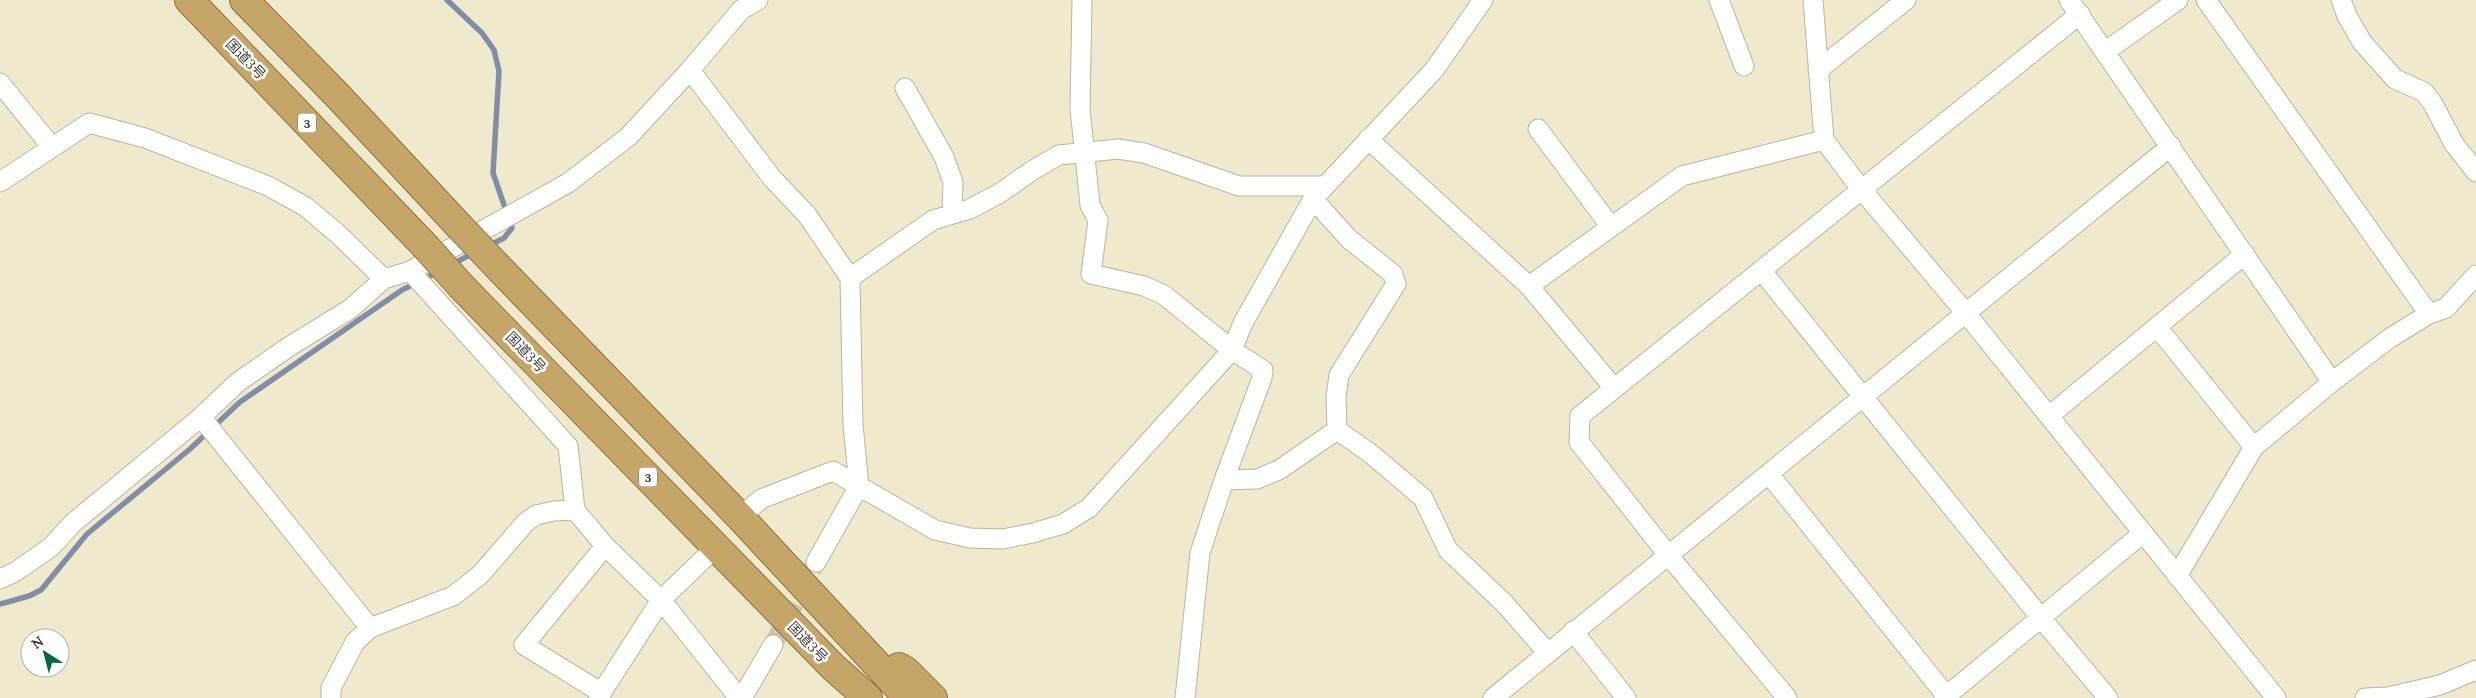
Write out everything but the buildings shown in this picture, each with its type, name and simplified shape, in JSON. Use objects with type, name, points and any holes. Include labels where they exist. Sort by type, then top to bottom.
[{"type":"highway","name":"国道3号","points":[[189,0],[462,287],[833,668],[868,698]]},
{"type":"highway","points":[[244,0],[337,95],[498,267],[740,517],[908,698]]},
{"type":"highway","points":[[858,645],[906,671],[932,698]]},
{"type":"highway","points":[[833,668],[852,698]]},
{"type":"street","points":[[0,579],[15,572],[51,546],[73,523],[201,417],[238,382],[290,346],[350,309],[384,279],[410,271],[568,183],[628,137],[690,70],[741,10],[758,0]]},
{"type":"street","points":[[1082,0],[1080,109],[1086,152],[1090,205],[1098,220],[1091,274],[1144,286],[1164,295],[1232,350],[1263,370],[1262,378],[1224,480],[1200,553],[1184,698]]},
{"type":"street","points":[[740,517],[761,499],[833,471],[935,530],[970,538],[1003,539],[1033,533],[1063,524],[1089,508],[1232,350],[1243,323],[1318,193],[1434,70],[1483,0]]},
{"type":"street","points":[[1719,0],[1744,66]]},
{"type":"street","points":[[1812,0],[1824,140],[2276,698]]},
{"type":"street","points":[[1818,70],[1906,0]]},
{"type":"street","points":[[2106,51],[2178,0]]},
{"type":"street","points":[[2206,0],[2429,314]]},
{"type":"street","points":[[2341,0],[2347,16],[2362,42],[2395,79],[2424,92],[2433,104],[2454,144],[2476,172]]},
{"type":"street","points":[[1787,698],[1669,556],[1579,442],[1580,416],[1861,188],[2074,7],[2332,382]]},
{"type":"street","points":[[690,70],[772,178],[807,215],[850,278],[853,425],[858,486],[816,562]]},
{"type":"street","points":[[0,83],[51,146]]},
{"type":"street","points":[[904,88],[944,157],[953,182],[952,214]]},
{"type":"street","points":[[0,182],[51,146],[88,123],[145,138],[268,186],[306,207],[339,235],[384,279]]},
{"type":"street","points":[[1538,129],[1611,227]]},
{"type":"street","points":[[1368,139],[1529,286],[1614,388]]},
{"type":"street","points":[[1529,286],[1682,176],[1824,140]]},
{"type":"street","points":[[1493,698],[1547,652],[1669,556],[1965,312],[2171,146]]},
{"type":"street","points":[[850,278],[933,220],[970,209],[1000,193],[1059,155],[1118,149],[1144,153],[1239,186],[1318,193]]},
{"type":"street","points":[[1318,193],[1349,239],[1393,274],[1396,284],[1339,375],[1336,397],[1337,430]]},
{"type":"street","points":[[2049,416],[2245,254]]},
{"type":"street","points":[[1761,270],[2041,618],[2108,698]]},
{"type":"street","points":[[410,271],[568,446],[575,510],[605,546],[661,600],[741,698],[773,645]]},
{"type":"street","points":[[2178,576],[2254,447],[2332,382],[2390,338],[2429,314],[2446,308],[2476,275]]},
{"type":"street","points":[[2157,327],[2254,447]]},
{"type":"street","points":[[201,417],[370,628]]},
{"type":"street","points":[[1224,480],[1257,479],[1279,470],[1337,430]]},
{"type":"street","points":[[1337,430],[1370,453],[1424,498],[1448,550],[1504,603],[1547,652]]},
{"type":"street","points":[[1769,474],[1946,697],[2143,533]]},
{"type":"street","points":[[331,698],[331,688],[355,642],[370,628],[453,596],[480,575],[526,522],[536,515],[554,511],[575,510]]},
{"type":"street","points":[[605,546],[524,645],[600,695],[661,600],[716,547]]},
{"type":"street","points":[[1572,632],[1626,698]]},
{"type":"street","points":[[2365,698],[2388,697],[2440,685],[2476,670]]},
{"type":"waterway","points":[[447,0],[482,33],[494,50],[499,71],[493,173],[512,228],[504,238],[488,246]]},
{"type":"waterway","points":[[453,264],[475,252]]},
{"type":"waterway","points":[[0,604],[29,596],[41,590],[87,534],[190,449],[240,402],[402,290],[438,272]]},
{"type":"tunnel","points":[[773,645],[816,562]]}]
